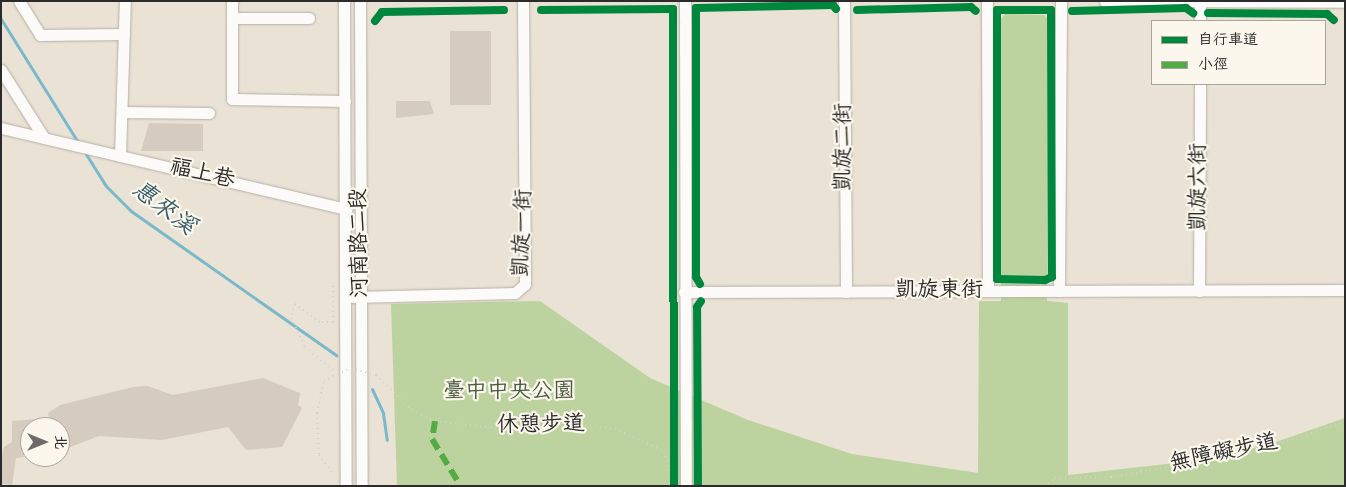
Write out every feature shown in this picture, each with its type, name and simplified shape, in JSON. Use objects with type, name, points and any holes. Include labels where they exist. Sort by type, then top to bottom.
[{"type":"street","points":[[19,1],[40,35],[124,34]]},
{"type":"street","points":[[120,156],[123,112],[125,1]]},
{"type":"street","points":[[232,1],[232,100],[345,101]]},
{"type":"street","name":"河南路二段","points":[[344,1],[347,209],[346,486]]},
{"type":"street","name":"河南路二段","points":[[360,1],[362,486]]},
{"type":"street","name":"凱旋一街","points":[[346,297],[516,293],[525,284],[523,1]]},
{"type":"street","points":[[685,1],[684,292],[686,486]]},
{"type":"street","name":"凱旋二街","points":[[844,1],[846,292]]},
{"type":"street","points":[[988,1],[988,292]]},
{"type":"street","points":[[1059,291],[1062,1]]},
{"type":"street","points":[[1105,1],[1345,2]]},
{"type":"street","points":[[1200,2],[1200,20]]},
{"type":"street","points":[[232,18],[309,18]]},
{"type":"street","points":[[1,70],[49,138]]},
{"type":"street","name":"凱旋六街","points":[[1199,291],[1200,85]]},
{"type":"street","points":[[123,112],[209,113]]},
{"type":"street","name":"福上巷","points":[[1,128],[347,209]]},
{"type":"street","name":"凱旋東街","points":[[684,292],[1345,290]]},
{"type":"path","points":[[334,279],[333,322],[320,322],[295,304],[292,310],[301,342],[318,362],[335,372],[319,390],[317,412],[319,455],[334,474]]},
{"type":"path","points":[[674,448],[674,486]]},
{"type":"path","points":[[792,486],[816,486]]},
{"type":"green space","name":"臺中中央公園","points":[[1005,14],[1044,15],[1049,20],[1047,301],[1068,303],[1068,475],[1193,461],[1267,445],[1345,418],[1345,486],[397,486],[391,304],[540,301],[650,378],[748,420],[852,454],[978,473],[979,301],[1001,301],[1001,19]]},
{"type":"building","points":[[450,31],[491,31],[491,105],[450,105]]},
{"type":"building","points":[[396,101],[430,101],[434,114],[396,118]]},
{"type":"building","points":[[149,123],[203,124],[203,151],[141,151]]},
{"type":"building","points":[[263,378],[300,393],[298,405],[302,408],[282,447],[246,450],[228,427],[162,440],[99,436],[70,447],[70,417],[49,417],[48,413],[60,405],[133,387],[147,386],[173,395]]},
{"type":"building","points":[[20,420],[20,457],[16,458],[12,485],[1,484],[1,459],[4,447],[12,442],[12,421]]},
{"type":"waterway","name":"惠來溪","points":[[1,19],[78,142]]},
{"type":"waterway","name":"惠來溪","points":[[84,151],[106,186],[131,211],[336,355]]},
{"type":"waterway","name":"惠來溪","points":[[372,389],[383,413],[387,440]]},
{"type":"marked path","points":[[435,421],[432,439],[457,480]]},
{"type":"cycle path","points":[[700,284],[696,277],[696,8],[833,5],[836,9]]},
{"type":"cycle path","points":[[857,10],[971,7],[976,11]]},
{"type":"cycle path","points":[[1072,11],[1186,8],[1193,13]]},
{"type":"cycle path","points":[[541,10],[673,9],[674,486]]},
{"type":"cycle path","points":[[375,21],[382,12],[504,10]]},
{"type":"cycle path","points":[[997,10],[1051,10],[1052,277],[1045,280],[997,279],[997,10]]},
{"type":"cycle path","points":[[1208,13],[1327,14],[1334,20]]},
{"type":"cycle path","points":[[698,486],[697,307],[701,301]]}]
